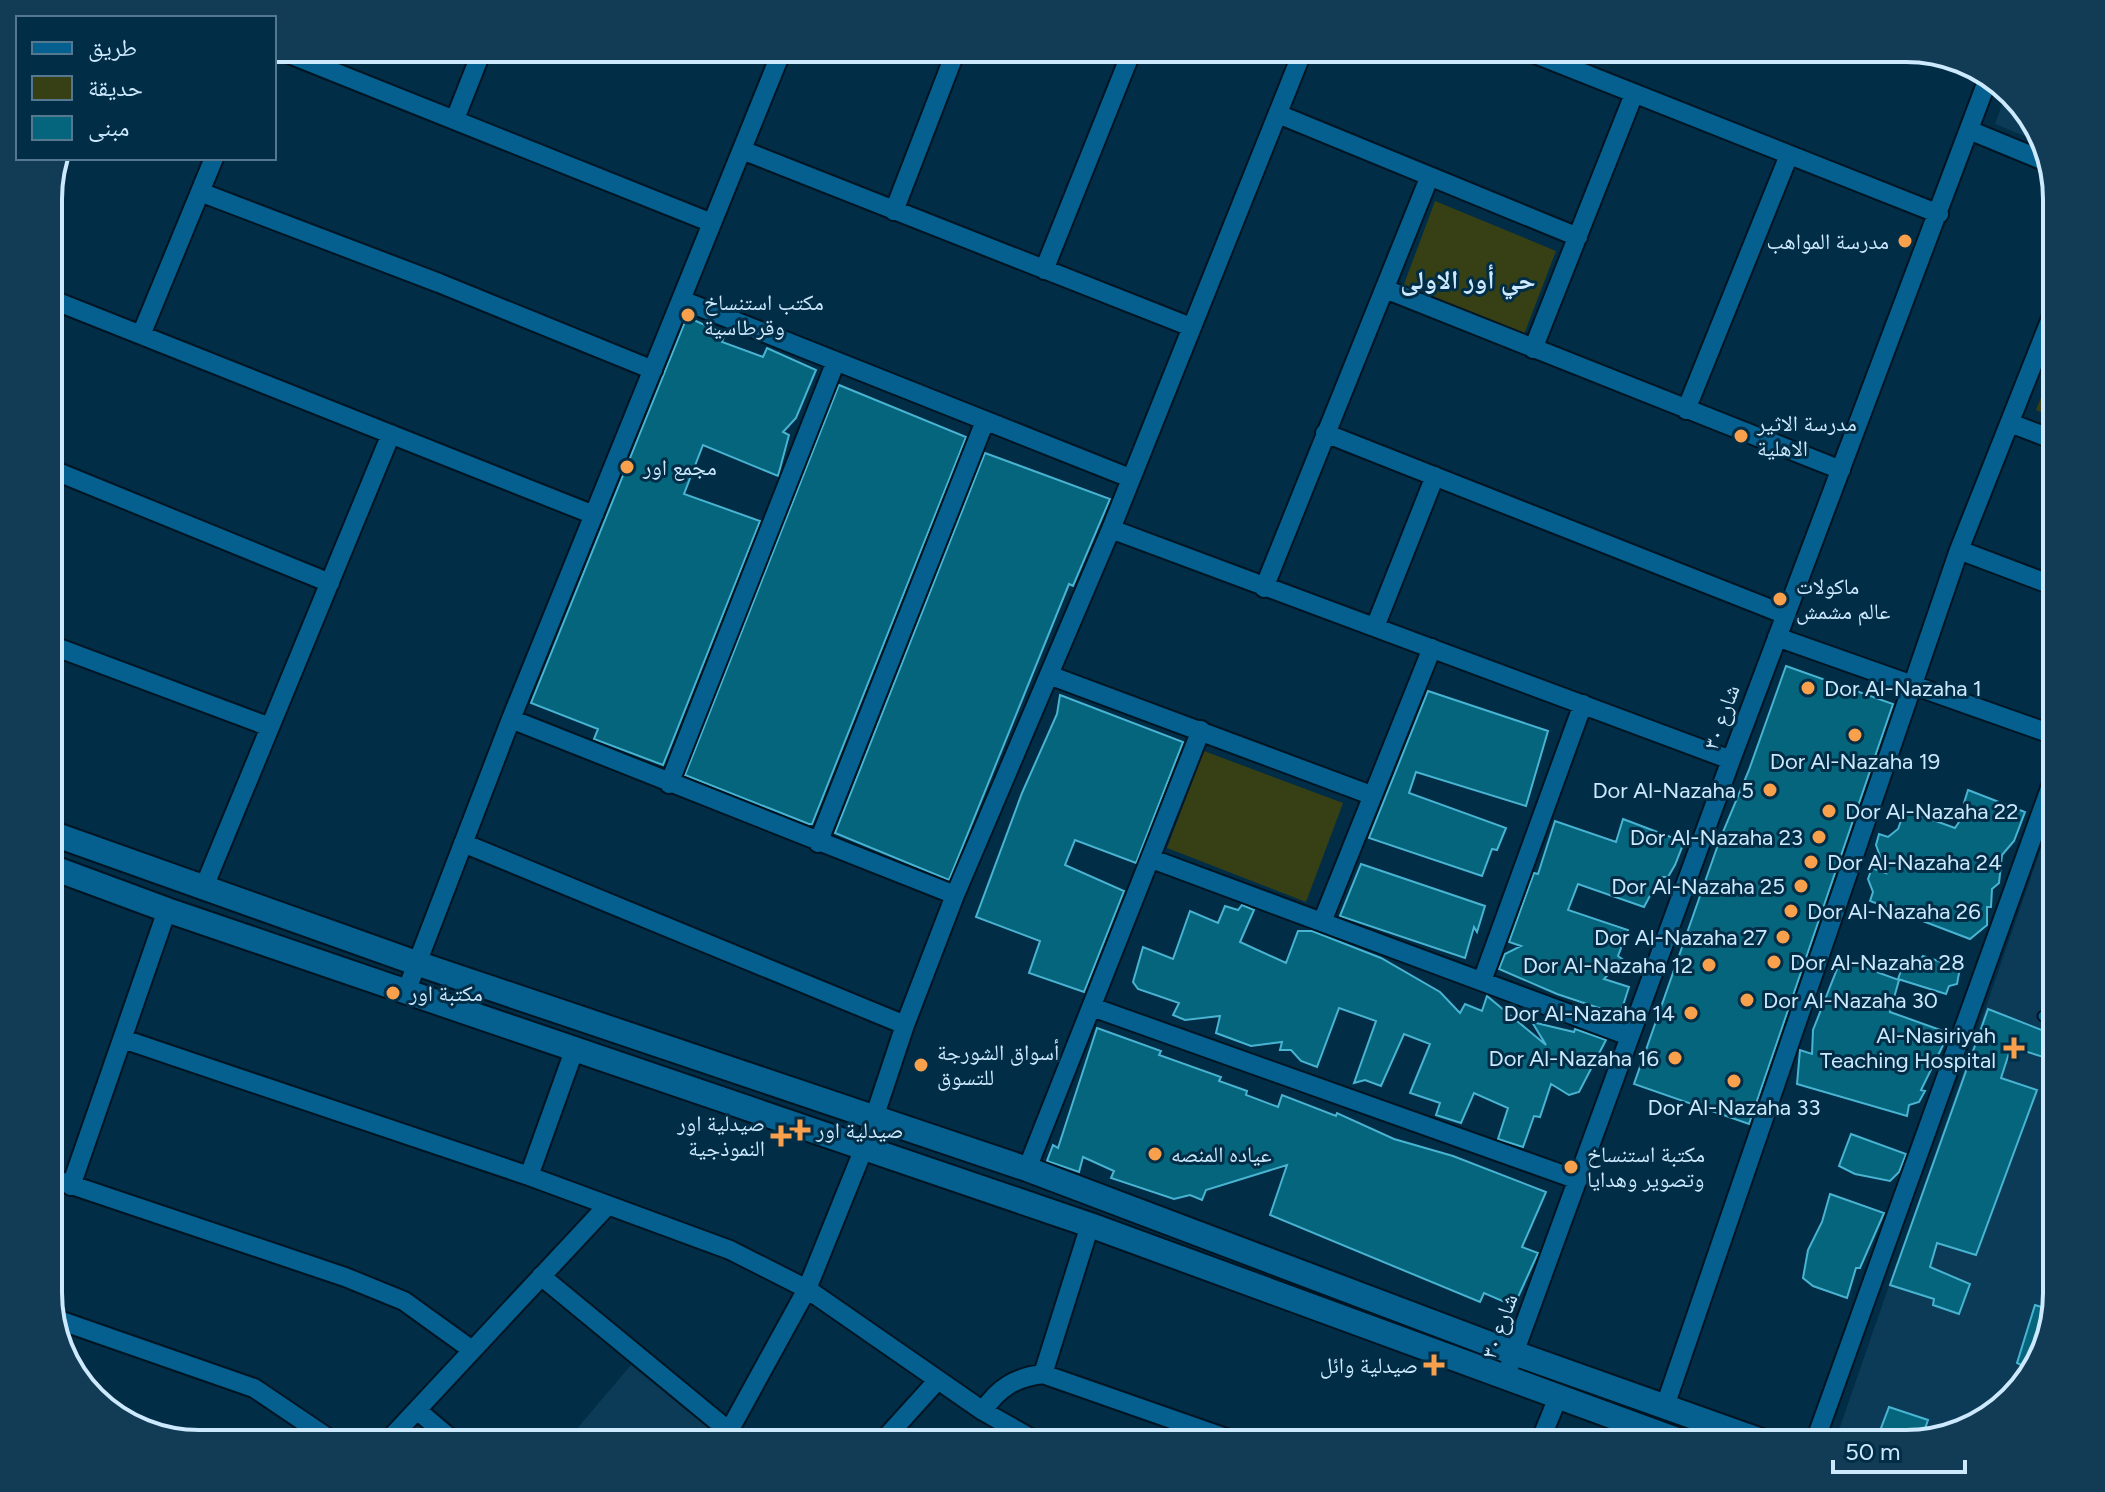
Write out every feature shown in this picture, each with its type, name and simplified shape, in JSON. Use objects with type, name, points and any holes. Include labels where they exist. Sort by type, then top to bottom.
[{"type":"street","points":[[328,62],[455,119],[712,223]]},
{"type":"street","points":[[455,119],[477,62]]},
{"type":"street","points":[[406,992],[511,719],[777,62]]},
{"type":"street","points":[[894,211],[952,62]]},
{"type":"street","points":[[1044,270],[1127,62]]},
{"type":"street","points":[[728,1430],[807,1289],[864,1148],[905,1025],[955,895],[1111,529],[1298,62]]},
{"type":"street","points":[[1554,62],[1939,214]]},
{"type":"street","name":"شارع ٣٠","points":[[1505,1378],[1731,760],[1985,87]]},
{"type":"street","points":[[1533,349],[1634,94]]},
{"type":"street","points":[[1278,114],[1578,237]]},
{"type":"street","points":[[1969,130],[2036,158]]},
{"type":"street","points":[[742,150],[1191,327]]},
{"type":"street","points":[[1686,410],[1789,155]]},
{"type":"street","points":[[141,335],[213,160]]},
{"type":"street","points":[[1264,588],[1429,178]]},
{"type":"street","points":[[200,192],[439,283],[653,370]]},
{"type":"street","points":[[1385,289],[1841,470]]},
{"type":"street","points":[[682,300],[1130,478]]},
{"type":"street","points":[[62,304],[594,515]]},
{"type":"street","points":[[1665,1406],[1959,550],[2043,339]]},
{"type":"street","points":[[669,784],[836,361]]},
{"type":"street","points":[[818,843],[985,421]]},
{"type":"street","points":[[2010,423],[2043,436]]},
{"type":"street","points":[[1325,433],[1786,615]]},
{"type":"street","points":[[204,887],[391,434]]},
{"type":"street","points":[[62,474],[330,583]]},
{"type":"street","points":[[1375,627],[1435,476]]},
{"type":"street","points":[[1111,529],[1731,760]]},
{"type":"street","points":[[1959,550],[2043,582]]},
{"type":"street","points":[[1777,637],[2043,731]]},
{"type":"street","points":[[1322,922],[1432,648]]},
{"type":"street","points":[[62,649],[270,727]]},
{"type":"street","points":[[1049,675],[1371,795]]},
{"type":"street","points":[[1482,981],[1583,704]]},
{"type":"street","points":[[511,719],[955,895]]},
{"type":"street","points":[[1027,1169],[1201,730]]},
{"type":"street","points":[[1819,1430],[2043,808]]},
{"type":"street","points":[[62,837],[416,963],[1027,1169],[1514,1353],[1731,1430]]},
{"type":"street","points":[[463,843],[905,1025]]},
{"type":"street","points":[[1152,859],[1629,1036]]},
{"type":"street","points":[[62,871],[167,910],[1090,1225],[1649,1430]]},
{"type":"street","points":[[71,1186],[167,910]]},
{"type":"street","points":[[1092,1007],[1578,1180]]},
{"type":"street","points":[[123,1039],[529,1176],[730,1250],[807,1289],[937,1381],[1016,1430]]},
{"type":"street","points":[[529,1176],[575,1048]]},
{"type":"street","points":[[62,1182],[390,1295],[404,1301],[472,1350]]},
{"type":"street","points":[[398,1430],[608,1205]]},
{"type":"street","points":[[1043,1374],[1090,1225]]},
{"type":"street","points":[[541,1276],[716,1430]]},
{"type":"street","points":[[66,1322],[254,1388],[316,1430]]},
{"type":"street","points":[[983,1411],[991,1399],[1014,1381],[1043,1374],[1203,1430]]},
{"type":"street","points":[[893,1430],[937,1381]]},
{"type":"street","points":[[1545,1430],[1558,1397]]},
{"type":"street","points":[[417,1410],[441,1430]]},
{"type":"shaded area","points":[[2003,102],[2029,138],[1995,124]]},
{"type":"shaded area","name":"Al-Nasiriyah Teaching Hospital","points":[[2043,842],[2043,1293],[2036,1337],[2025,1362],[2003,1390],[1967,1416],[1924,1429],[1839,1430]]},
{"type":"shaded area","points":[[631,1365],[710,1430],[576,1430]]},
{"type":"green space","points":[[1435,201],[1556,251],[1523,337],[1403,287]]},
{"type":"green space","points":[[2043,393],[2043,413],[2036,410]]},
{"type":"green space","points":[[1204,751],[1343,803],[1306,902],[1167,848]]},
{"type":"building","points":[[687,317],[725,334],[722,342],[763,357],[767,348],[816,370],[796,418],[783,432],[789,435],[778,476],[703,445],[684,494],[760,521],[663,765],[594,739],[598,729],[531,703]]},
{"type":"building","points":[[839,385],[966,437],[812,824],[809,824],[685,775]]},
{"type":"building","points":[[985,453],[1110,499],[1073,586],[1069,584],[949,880],[835,833]]},
{"type":"building","points":[[1786,666],[1893,704],[1749,1124],[1634,1084],[1720,839],[1749,770]]},
{"type":"building","points":[[1428,691],[1548,731],[1526,806],[1416,772],[1409,793],[1506,828],[1497,850],[1492,849],[1482,876],[1369,838]]},
{"type":"building","points":[[1060,695],[1183,742],[1136,863],[1075,840],[1065,865],[1124,891],[1084,992],[1029,973],[1040,941],[976,917],[1022,793],[1057,714]]},
{"type":"building","points":[[1968,790],[2025,812],[2014,841],[2002,855],[1999,883],[1992,889],[1991,907],[1987,907],[1987,925],[1970,939],[1870,901],[1873,892],[1868,879],[1872,868],[1886,873],[1876,845],[1879,834],[1888,837],[1898,829],[1905,810],[1955,828],[1969,807],[1964,803]]},
{"type":"building","points":[[1623,819],[1684,842],[1668,877],[1660,877],[1644,907],[1578,884],[1568,910],[1628,930],[1618,956],[1622,959],[1604,979],[1629,987],[1620,1015],[1557,994],[1499,969],[1505,954],[1521,946],[1509,942],[1534,873],[1538,874],[1555,821],[1616,842]]},
{"type":"building","points":[[1361,864],[1485,906],[1477,932],[1474,927],[1465,958],[1340,916]]},
{"type":"building","points":[[1242,905],[1254,910],[1240,942],[1286,963],[1298,931],[1312,931],[1381,958],[1440,992],[1460,1013],[1465,1004],[1482,1011],[1487,996],[1546,1045],[1532,1022],[1574,1032],[1575,1029],[1606,1040],[1579,1092],[1569,1095],[1551,1084],[1540,1117],[1534,1116],[1523,1147],[1498,1139],[1508,1108],[1474,1093],[1461,1123],[1436,1115],[1440,1103],[1410,1093],[1430,1044],[1404,1034],[1381,1086],[1365,1080],[1354,1083],[1376,1021],[1339,1008],[1317,1067],[1301,1061],[1291,1050],[1280,1050],[1282,1042],[1251,1046],[1216,1033],[1220,1016],[1185,1020],[1173,1015],[1179,1003],[1138,989],[1133,982],[1143,947],[1173,959],[1190,911],[1218,923],[1225,906],[1238,910]]},
{"type":"building","points":[[1923,956],[1960,968],[1957,984],[1949,986],[1946,994],[1898,979],[1903,965],[1914,966]]},
{"type":"building","points":[[1841,959],[1899,980],[1890,1012],[1949,1033],[1921,1090],[1925,1091],[1919,1102],[1909,1105],[1907,1116],[1797,1084],[1800,1050],[1812,1054],[1813,1030]]},
{"type":"building","points":[[1988,1009],[2043,1031],[2043,1057],[2011,1047],[2001,1078],[2037,1090],[1976,1255],[1937,1243],[1930,1267],[1970,1284],[1959,1314],[1933,1305],[1934,1299],[1890,1285]]},
{"type":"building","points":[[1097,1028],[1221,1077],[1219,1081],[1278,1107],[1282,1095],[1336,1116],[1337,1113],[1394,1139],[1453,1156],[1546,1192],[1522,1247],[1538,1253],[1514,1306],[1484,1293],[1480,1302],[1270,1215],[1287,1165],[1206,1190],[1202,1200],[1190,1195],[1174,1199],[1111,1178],[1114,1171],[1083,1157],[1079,1172],[1047,1161],[1053,1145],[1058,1148]]},
{"type":"building","points":[[1851,1134],[1906,1154],[1899,1172],[1890,1181],[1855,1174],[1839,1166]]},
{"type":"building","points":[[1830,1194],[1884,1213],[1860,1268],[1856,1268],[1847,1298],[1813,1286],[1803,1278],[1808,1250],[1822,1222]]},
{"type":"building","points":[[2035,1305],[2042,1307],[2036,1337],[2025,1362],[2022,1366],[2017,1363]]},
{"type":"building","points":[[1889,1407],[1928,1420],[1924,1429],[1880,1430]]},
{"type":"place","name":"مدرسة المواهب","points":[[1905,241]]},
{"type":"place","name":"مكتب استنساخ وقرطاسية","points":[[688,315]]},
{"type":"place","name":"مدرسة الاثير الاهلية","points":[[1741,436]]},
{"type":"place","name":"مجمع اور","points":[[627,467]]},
{"type":"place","name":"ماكولات عالم مشمش","points":[[1780,599]]},
{"type":"place","name":"Dor Al-Nazaha 1","points":[[1808,688]]},
{"type":"place","name":"Dor Al-Nazaha 19","points":[[1855,735]]},
{"type":"place","name":"Dor Al-Nazaha 5","points":[[1770,790]]},
{"type":"place","name":"Dor Al-Nazaha 22","points":[[1829,811]]},
{"type":"place","name":"Dor Al-Nazaha 23","points":[[1819,837]]},
{"type":"place","name":"Dor Al-Nazaha 24","points":[[1811,862]]},
{"type":"place","name":"Dor Al-Nazaha 25","points":[[1801,886]]},
{"type":"place","name":"Dor Al-Nazaha 26","points":[[1791,911]]},
{"type":"place","name":"Dor Al-Nazaha 27","points":[[1783,937]]},
{"type":"place","name":"Dor Al-Nazaha 28","points":[[1774,962]]},
{"type":"place","name":"Dor Al-Nazaha 12","points":[[1709,965]]},
{"type":"place","name":"مكتبة اور","points":[[393,993]]},
{"type":"place","name":"Dor Al-Nazaha 30","points":[[1747,1000]]},
{"type":"place","name":"Dor Al-Nazaha 14","points":[[1691,1013]]},
{"type":"place","name":"Al-Nasiriyah Teaching Hospital","points":[[2014,1048]]},
{"type":"place","name":"Dor Al-Nazaha 16","points":[[1675,1058]]},
{"type":"place","name":"أسواق الشورجة للتسوق","points":[[921,1065]]},
{"type":"place","name":"Dor Al-Nazaha 33","points":[[1734,1081]]},
{"type":"place","name":"صيدلية اور","points":[[800,1130]]},
{"type":"place","name":"صيدلية اور النموذجية","points":[[781,1136]]},
{"type":"place","name":"عياده المنصه","points":[[1155,1154]]},
{"type":"place","name":"مكتبة استنساخ وتصوير وهدايا","points":[[1571,1167]]},
{"type":"place","name":"صيدلية وائل","points":[[1434,1365]]},
{"type":"district","name":"حي أور الاولى","points":[[1468,280]]}]
